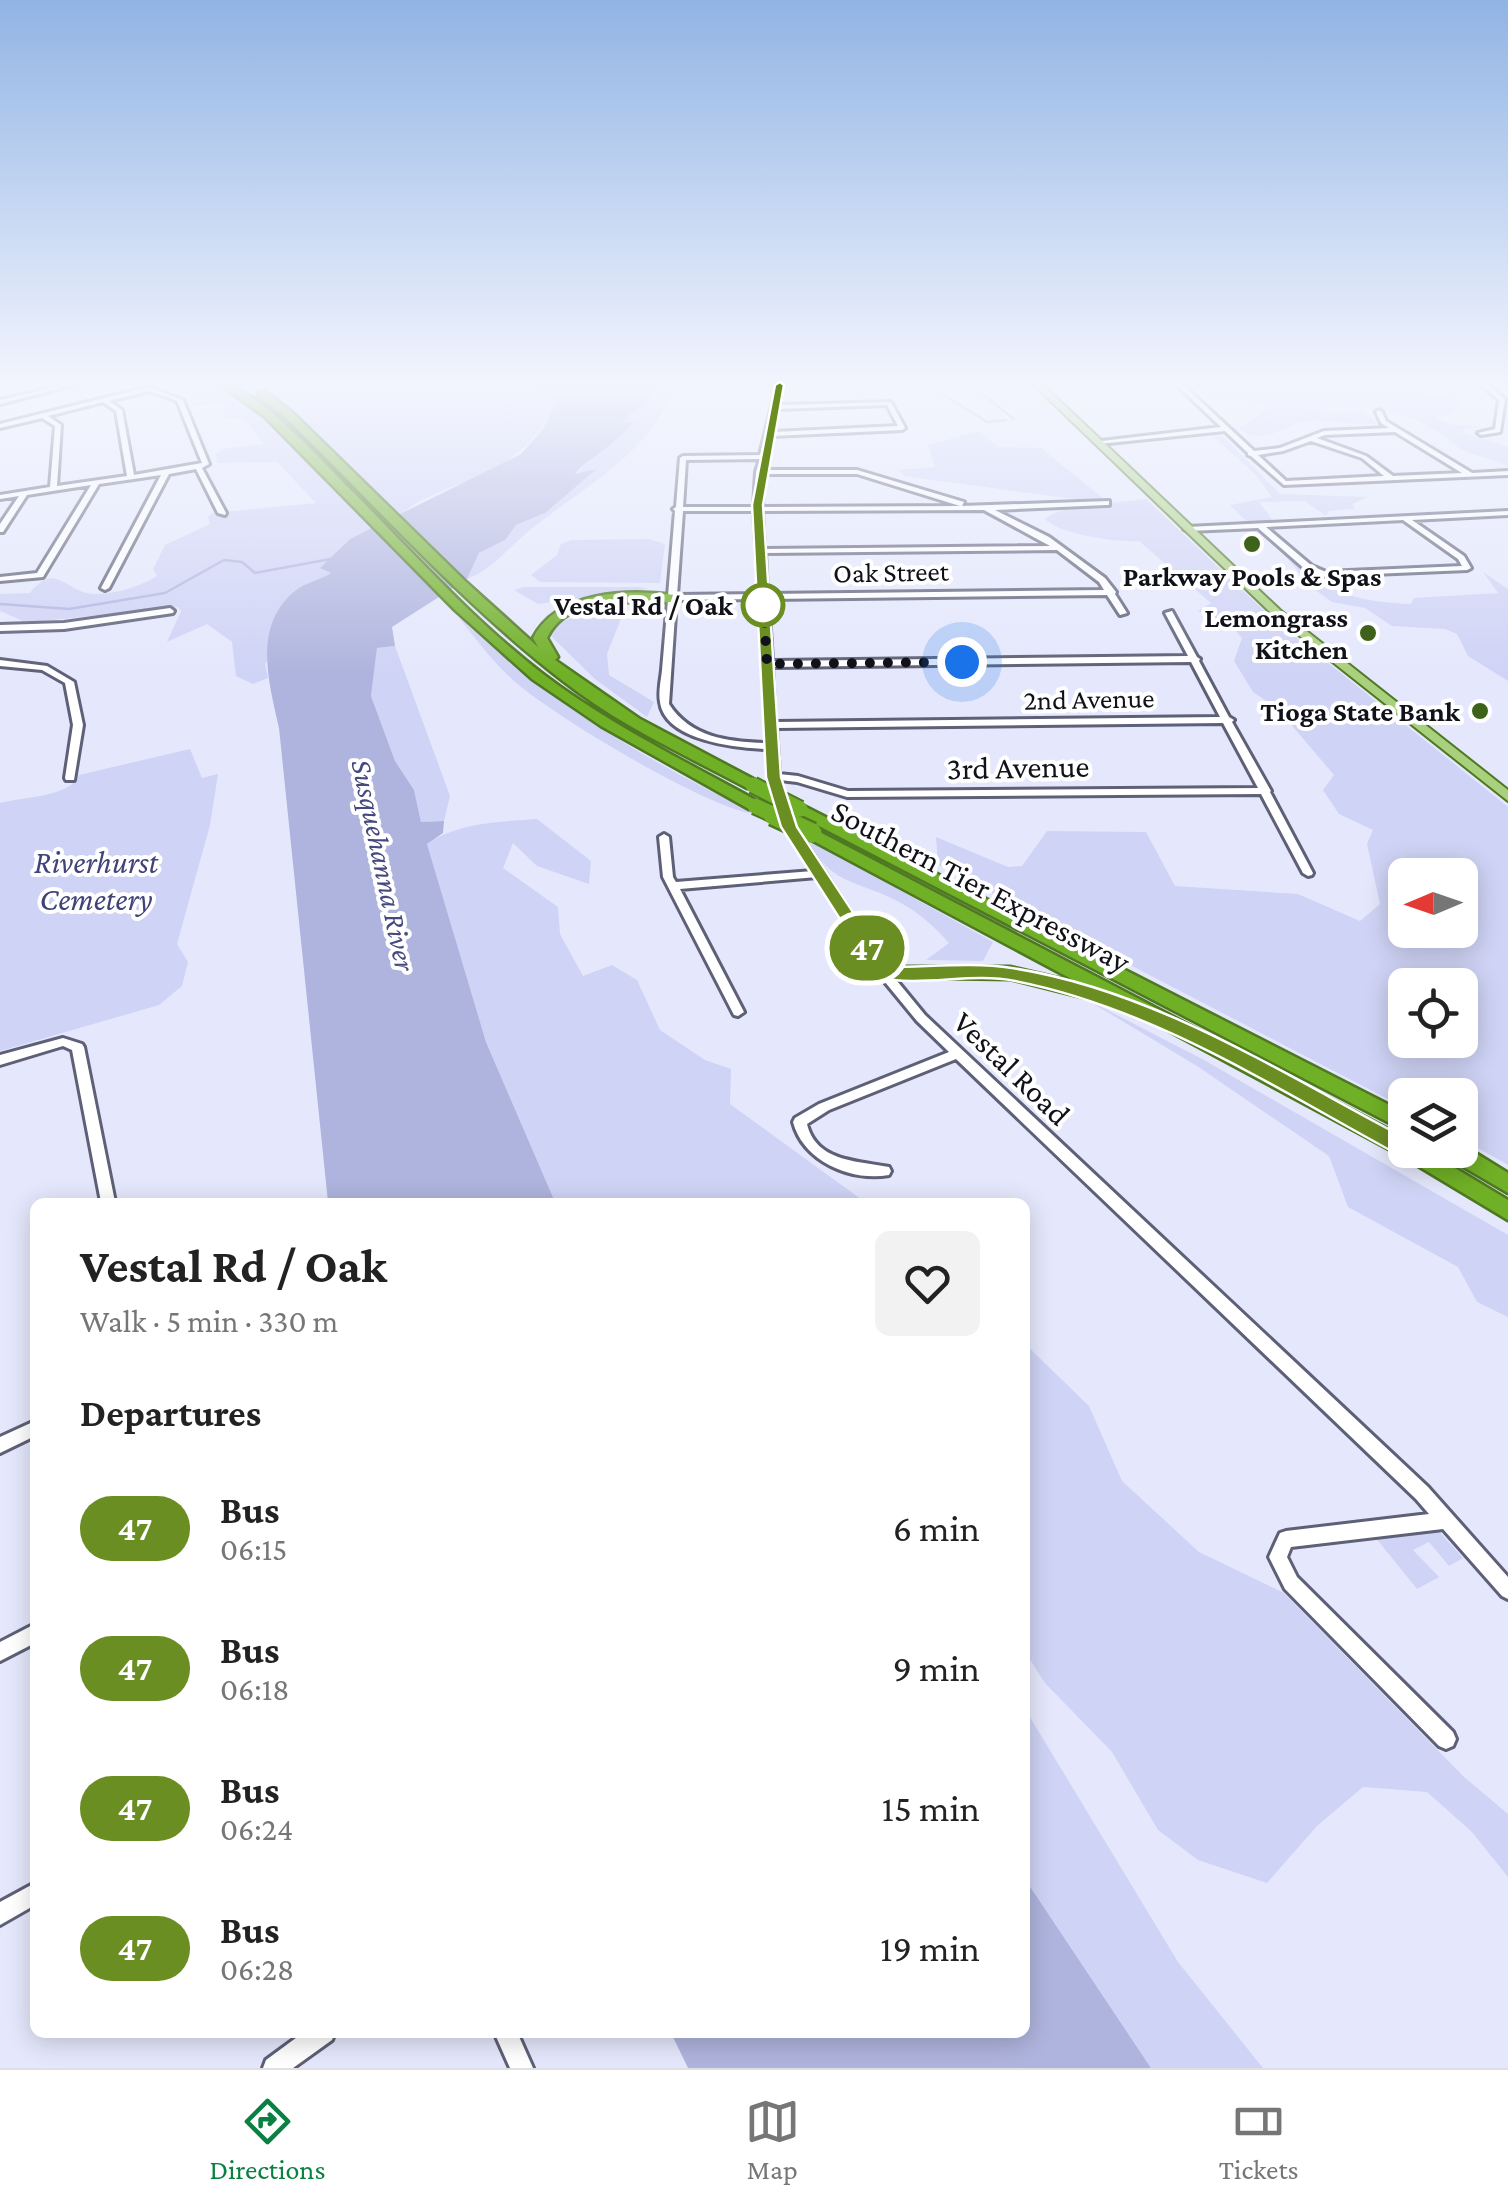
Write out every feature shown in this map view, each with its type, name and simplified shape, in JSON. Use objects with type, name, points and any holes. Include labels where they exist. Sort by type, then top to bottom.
[{"type":"highway","name":"Southern Tier Expressway","points":[[336,482],[460,607],[564,696],[755,806],[1388,1139]]},
{"type":"highway","name":"Southern Tier Expressway","points":[[357,482],[568,678],[646,727],[1388,1114]]},
{"type":"highway","points":[[568,678],[540,642],[542,629],[552,618],[603,601],[670,598]]},
{"type":"highway","points":[[884,973],[951,970],[1029,976],[1090,992],[1173,1025]]},
{"type":"highway","points":[[1478,1165],[1508,1184]]},
{"type":"highway","name":"Southern Tier Expressway","points":[[1438,1168],[1508,1211]]},
{"type":"main road","points":[[1145,482],[1276,612],[1508,796]]},
{"type":"main road","points":[[1194,529],[1342,655],[1508,784]]},
{"type":"street","points":[[53,489],[54,482]]},
{"type":"street","points":[[0,578],[36,576],[96,482]]},
{"type":"street","points":[[0,497],[99,482]]},
{"type":"street","points":[[106,588],[161,482]]},
{"type":"street","points":[[206,482],[222,513]]},
{"type":"street","points":[[682,482],[670,598],[665,709],[681,723],[724,745],[772,746]]},
{"type":"street","name":"Vestal Road","points":[[759,482],[774,777],[789,827],[884,973],[956,1054],[1448,1520],[1508,1590]]},
{"type":"street","points":[[890,482],[968,507]]},
{"type":"street","points":[[0,530],[24,493]]},
{"type":"street","points":[[677,509],[985,508],[1106,503]]},
{"type":"street","points":[[985,508],[1059,548],[1112,592],[1123,614]]},
{"type":"street","points":[[1194,529],[1507,514]]},
{"type":"street","points":[[1259,525],[1314,571],[1332,574],[1467,568],[1406,518]]},
{"type":"street","points":[[760,551],[1059,548]]},
{"type":"street","name":"Oak Street","points":[[670,598],[1112,592]]},
{"type":"street","points":[[0,628],[64,626],[170,611]]},
{"type":"street","points":[[1169,614],[1308,874]]},
{"type":"street","points":[[767,664],[1196,659]]},
{"type":"street","points":[[0,664],[44,668],[69,682],[78,725],[70,778]]},
{"type":"street","name":"2nd Avenue","points":[[771,725],[1229,720]]},
{"type":"street","name":"3rd Avenue","points":[[774,777],[798,779],[846,794],[1266,791]]},
{"type":"street","points":[[664,837],[666,868],[672,886],[738,1012]]},
{"type":"street","points":[[672,886],[818,874]]},
{"type":"street","points":[[0,1060],[74,1042],[107,1198]]},
{"type":"street","points":[[884,1171],[845,1168],[812,1144],[800,1128],[806,1116],[956,1054]]},
{"type":"street","points":[[0,1444],[30,1430]]},
{"type":"street","points":[[1446,1739],[1292,1583],[1278,1557],[1286,1539],[1448,1520]]},
{"type":"street","points":[[0,1652],[30,1636]]},
{"type":"street","points":[[0,1914],[30,1896]]},
{"type":"street","points":[[274,2068],[316,2038]]},
{"type":"street","points":[[509,2038],[522,2068]]},
{"type":"green space","points":[[296,482],[331,482],[377,527],[350,539],[321,568],[332,572],[319,580],[265,664],[268,678],[253,684],[236,676],[232,642],[207,624],[167,642],[181,611],[178,607],[42,621],[23,621],[0,611],[0,594],[30,593],[47,579],[96,594],[144,583],[157,576],[153,569],[165,545],[210,524],[208,517],[212,513],[316,503]]},
{"type":"green space","points":[[336,482],[355,482],[392,519],[380,525]]},
{"type":"green space","points":[[364,482],[465,482],[420,501],[397,516]]},
{"type":"green space","points":[[582,482],[595,482],[490,566],[467,579],[479,553],[505,540],[516,525],[545,513]]},
{"type":"green space","points":[[945,482],[1082,482],[1109,503],[1146,499],[1272,618],[1508,807],[1508,1165],[1478,1148],[1478,1078],[1388,1078],[1388,1099],[938,865],[936,837],[1008,867],[1022,866],[1047,831],[1146,832],[1175,886],[1298,894],[1360,921],[1380,904],[1367,844],[1373,830],[1339,814],[1323,790],[1334,775],[1277,708],[1253,692],[1234,661],[1242,638],[1233,628],[1198,611],[1211,603],[1139,541],[1075,533],[1045,519],[1089,501]]},
{"type":"green space","points":[[1261,482],[1268,482],[1280,494],[1368,497],[1352,504],[1355,509],[1329,511],[1326,516],[1305,501],[1259,502],[1274,522],[1247,522],[1230,505],[1272,497]]},
{"type":"green space","points":[[649,539],[665,544],[660,583],[540,582],[531,575],[557,555],[561,544],[572,540]]},
{"type":"green space","points":[[1270,539],[1318,580],[1366,599],[1411,604],[1414,598],[1498,593],[1483,572],[1508,589],[1508,681],[1468,656],[1457,634],[1445,629],[1392,626],[1365,608],[1332,602],[1314,589]]},
{"type":"green space","points":[[648,589],[538,604],[514,590]]},
{"type":"green space","points":[[616,607],[624,611],[607,654],[609,675],[654,702],[647,717],[595,679],[550,635],[554,623]]},
{"type":"green space","points":[[457,615],[525,674],[599,727],[678,774],[759,814],[738,810],[672,781],[559,714],[504,672]]},
{"type":"green space","points":[[395,646],[450,796],[444,821],[421,822],[414,790],[395,761],[371,696],[377,648]]},
{"type":"green space","name":"Riverhurst Cemetery","points":[[190,749],[202,778],[218,774],[210,825],[177,944],[188,962],[182,986],[159,1005],[0,1051],[0,803],[56,792],[79,775]]},
{"type":"green space","points":[[537,819],[591,861],[589,884],[537,866],[513,843],[503,868],[558,907],[560,934],[583,976],[612,965],[637,980],[660,1030],[705,1060],[731,1069],[730,1104],[859,1198],[553,1198],[486,1042],[427,844],[452,831],[494,822]]},
{"type":"green space","points":[[809,840],[993,942],[983,961],[926,960],[949,943],[943,936],[908,907],[834,873]]},
{"type":"green space","points":[[1084,998],[1204,1060],[1508,1235],[1508,1317],[1477,1302],[1458,1267],[1348,1207],[1329,1156],[1197,1066]]},
{"type":"green space","points":[[1030,1349],[1089,1406],[1122,1481],[1199,1552],[1284,1593],[1463,1776],[1508,1814],[1508,1877],[1472,1832],[1427,1792],[1363,1787],[1317,1826],[1267,1883],[1198,1860],[1158,1830],[1112,1752],[1045,1683],[1030,1660]]},
{"type":"green space","points":[[1435,1527],[1463,1558],[1449,1566],[1429,1542],[1413,1550],[1439,1577],[1417,1589],[1375,1537]]},
{"type":"green space","points":[[1030,1717],[1178,1962],[1263,2068],[1151,2068],[1030,1886]]},
{"type":"water","name":"Susquehanna River","points":[[466,482],[582,482],[545,513],[516,525],[505,540],[479,553],[467,579],[392,627],[395,646],[377,648],[371,696],[395,761],[414,790],[421,822],[444,821],[443,833],[427,844],[486,1042],[553,1198],[328,1198],[279,728],[267,656],[273,621],[282,605],[299,588],[331,573],[320,568],[350,539]]},
{"type":"water","points":[[1030,1886],[1151,2068],[688,2068],[673,2038],[1030,2038]]},
{"type":"waterway","points":[[0,604],[69,609],[165,593],[224,560],[242,562],[255,573],[336,558]]},
{"type":"bus line","name":"47","points":[[759,482],[774,777],[780,805],[818,874],[884,973],[1010,973],[1090,992],[1173,1025],[1388,1139]]},
{"type":"place","name":"Parkway Pools & Spas","points":[[1252,544]]},
{"type":"place","name":"Vestal Rd / Oak","points":[[763,605]]},
{"type":"place","name":"Lemongrass Kitchen","points":[[1368,633]]},
{"type":"place","name":"Tioga State Bank","points":[[1480,711]]},
{"type":"route","points":[[763,605],[763,596],[767,664],[962,662]]}]
